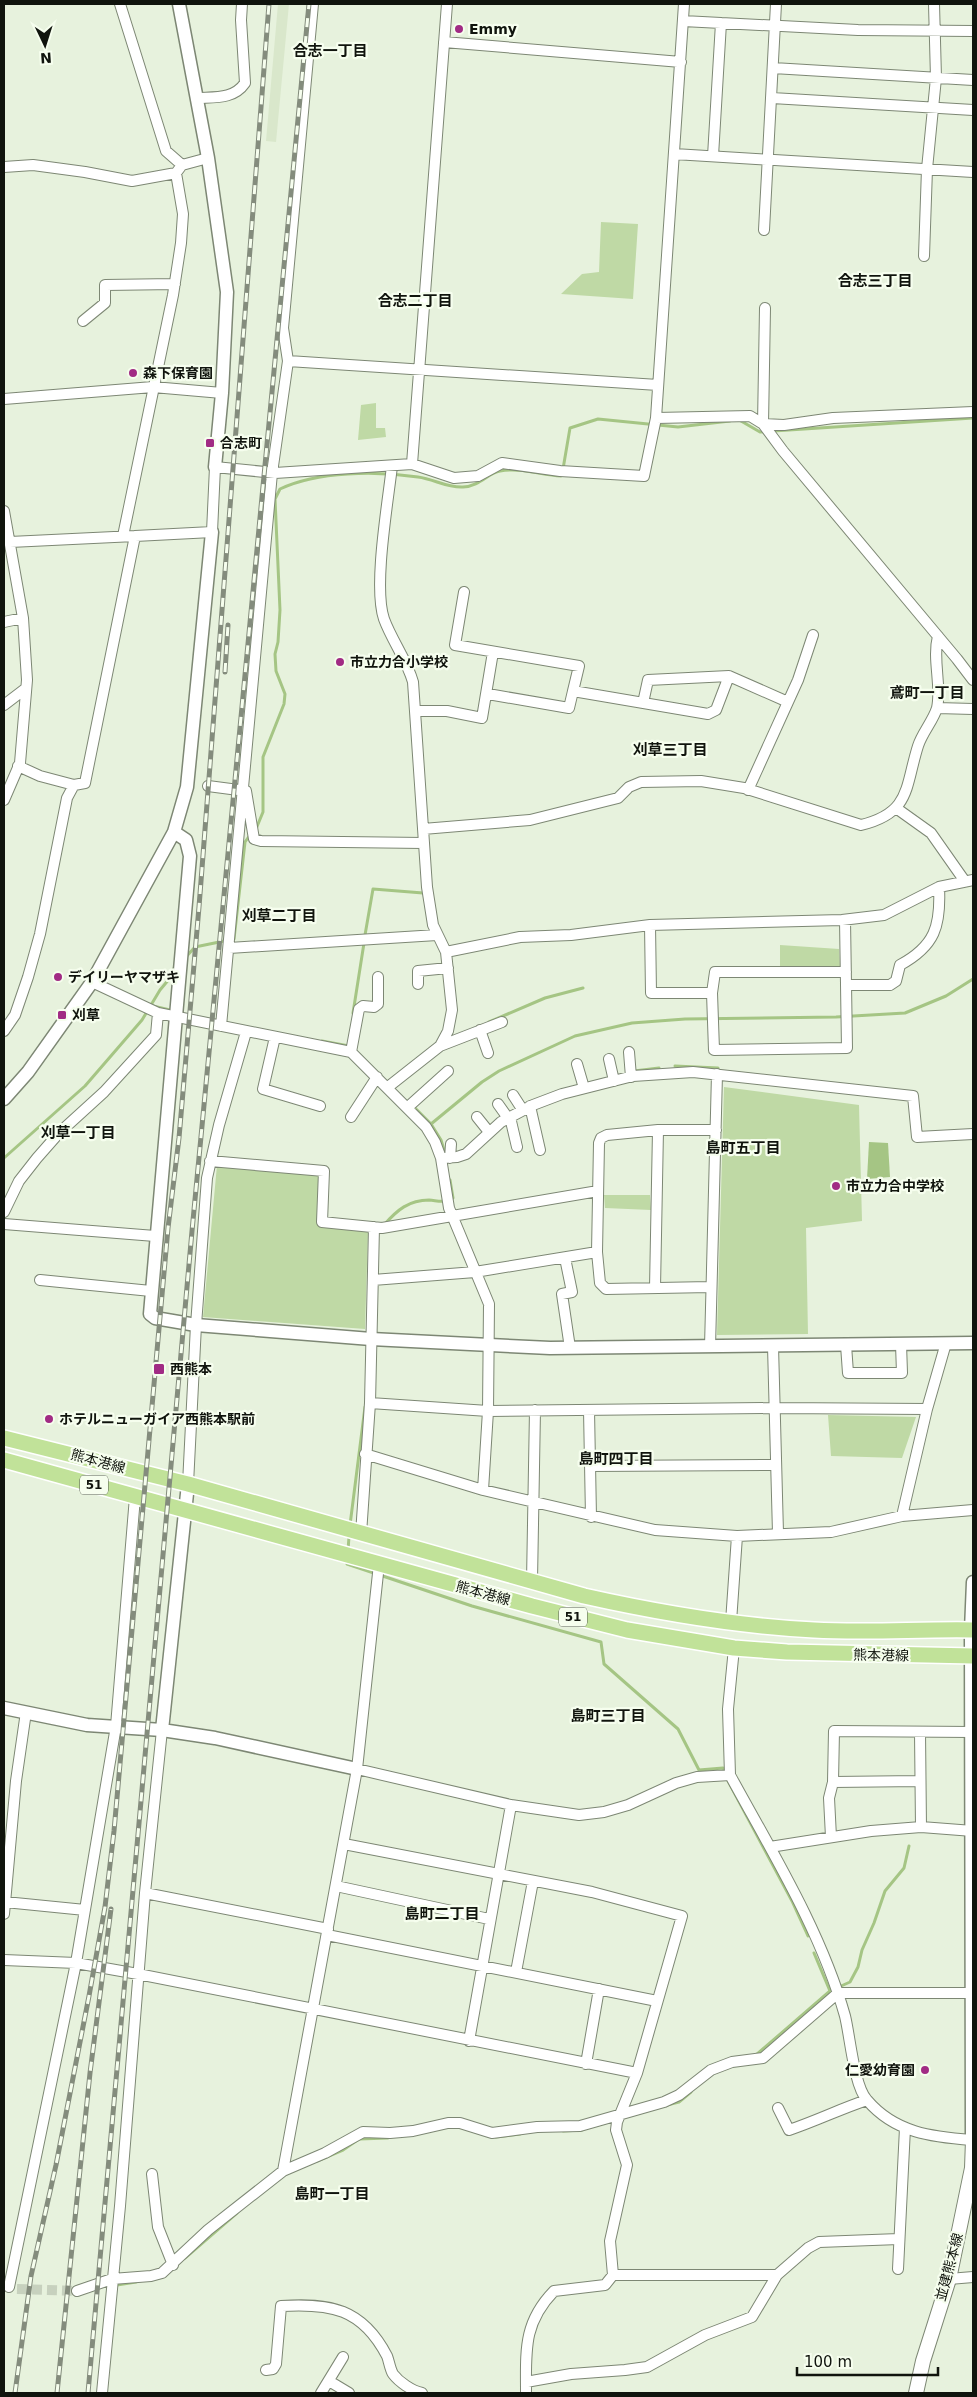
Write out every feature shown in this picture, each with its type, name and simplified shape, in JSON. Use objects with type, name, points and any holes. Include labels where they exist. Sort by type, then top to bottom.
[{"type":"main road","name":"熊本港線","points":[[7,1437],[188,1484],[361,1534],[632,1607],[681,1616],[815,1630],[972,1630]]},
{"type":"main road","name":"熊本港線","points":[[4,1460],[584,1620],[627,1630],[734,1648],[831,1654],[973,1656]]},
{"type":"main road","name":"並建熊本線","points":[[916,2393],[948,2279],[972,2168],[973,2140]]},
{"type":"street","points":[[120,4],[166,151],[179,169],[183,214],[175,284],[124,536]]},
{"type":"street","points":[[4,1099],[28,1072],[92,982],[174,832],[187,787],[212,532],[227,292],[198,98],[179,4]]},
{"type":"street","points":[[198,98],[225,97],[239,91],[246,83],[241,20],[242,4]]},
{"type":"street","points":[[221,1026],[241,789],[254,677],[272,473],[288,361],[283,328],[313,4]]},
{"type":"street","points":[[412,464],[447,4]]},
{"type":"street","points":[[215,467],[272,473],[412,464],[454,478],[478,476],[502,463],[560,471],[644,476],[656,418],[684,4]]},
{"type":"street","points":[[764,230],[766,159],[772,98],[776,4]]},
{"type":"street","points":[[924,256],[927,169],[936,78],[934,4]]},
{"type":"street","points":[[683,21],[858,30],[973,30]]},
{"type":"street","points":[[713,156],[721,23]]},
{"type":"street","points":[[444,42],[681,62]]},
{"type":"street","points":[[773,68],[973,80]]},
{"type":"street","points":[[772,98],[973,110]]},
{"type":"street","points":[[674,154],[973,172]]},
{"type":"street","points":[[4,167],[33,165],[132,181],[179,169],[208,158]]},
{"type":"street","points":[[83,321],[106,303],[105,286],[175,284]]},
{"type":"street","points":[[763,424],[765,308]]},
{"type":"street","points":[[288,361],[420,368],[658,385]]},
{"type":"street","points":[[4,399],[153,388],[222,393]]},
{"type":"street","points":[[763,424],[784,425],[833,418],[973,412]]},
{"type":"street","points":[[656,418],[750,416],[763,424],[973,680]]},
{"type":"street","points":[[392,466],[384,532],[381,604],[384,620],[409,667],[414,682],[427,887],[433,925],[446,952],[452,1000],[452,1019],[440,1046]]},
{"type":"street","points":[[4,511],[23,618],[27,680],[24,689],[24,720],[18,766],[4,800]]},
{"type":"street","points":[[10,542],[212,532]]},
{"type":"street","points":[[18,766],[40,776],[74,785],[85,783],[135,536]]},
{"type":"street","points":[[464,592],[455,645],[578,666],[569,708],[488,694]]},
{"type":"street","points":[[4,622],[23,618]]},
{"type":"street","points":[[748,790],[788,702],[813,636]]},
{"type":"street","points":[[423,829],[530,820],[618,798],[629,787],[641,782],[701,781],[748,790],[861,825],[880,820],[896,808],[911,778],[918,745],[936,708],[935,647],[938,636]]},
{"type":"street","points":[[416,711],[447,712],[482,718],[488,694],[493,652]]},
{"type":"street","points":[[573,691],[708,714],[716,710],[730,676]]},
{"type":"street","points":[[643,703],[648,680],[730,676],[788,702]]},
{"type":"street","points":[[4,705],[24,689]]},
{"type":"street","points":[[936,708],[973,709]]},
{"type":"street","points":[[5,1024],[15,1015],[28,977],[40,934],[67,798],[74,785]]},
{"type":"street","points":[[208,786],[246,791],[254,839],[261,841],[424,842]]},
{"type":"street","points":[[446,952],[520,937],[571,935],[650,925],[845,920],[886,915],[939,887],[969,880],[931,833],[896,808]]},
{"type":"street","points":[[174,832],[186,840],[190,856],[150,1314],[155,1318],[196,1325],[489,1346],[570,1348],[973,1343]]},
{"type":"street","points":[[846,985],[890,985],[896,981],[900,965],[918,955],[927,945],[937,927],[939,887]]},
{"type":"street","points":[[845,920],[846,972],[847,1048],[714,1050],[712,993],[715,972],[846,972]]},
{"type":"street","points":[[650,925],[651,994],[712,993]]},
{"type":"street","points":[[229,948],[437,935]]},
{"type":"street","points":[[418,984],[418,971],[448,968]]},
{"type":"street","points":[[351,1052],[359,1009],[364,1006],[374,1007],[378,1004],[378,977]]},
{"type":"street","points":[[92,982],[158,1013],[351,1052],[408,1107],[431,1135],[446,1158]]},
{"type":"street","points":[[4,1212],[15,1187],[37,1158],[59,1133],[104,1092],[156,1035],[158,1013]]},
{"type":"street","points":[[388,1087],[440,1046],[502,1022]]},
{"type":"street","points":[[480,1030],[488,1053]]},
{"type":"street","points":[[102,2393],[120,2206],[145,1893],[188,1484],[196,1325],[210,1161],[246,1032]]},
{"type":"street","points":[[275,1037],[263,1089],[320,1106]]},
{"type":"street","points":[[629,1052],[631,1077]]},
{"type":"street","points":[[609,1059],[614,1081]]},
{"type":"street","points":[[577,1064],[584,1088]]},
{"type":"street","points":[[408,1107],[448,1071]]},
{"type":"street","points":[[446,1158],[466,1154],[489,1132],[509,1117],[526,1108],[584,1088],[631,1077],[693,1072],[860,1092],[913,1096],[917,1137],[973,1134]]},
{"type":"street","points":[[710,1347],[710,1287],[717,1074]]},
{"type":"street","points":[[351,1117],[377,1077]]},
{"type":"street","points":[[513,1095],[526,1108],[540,1150]]},
{"type":"street","points":[[498,1104],[509,1117],[517,1146]]},
{"type":"street","points":[[477,1117],[489,1132]]},
{"type":"street","points":[[710,1287],[606,1288],[600,1283],[597,1252],[598,1191],[601,1138],[607,1135],[658,1130],[716,1130]]},
{"type":"street","points":[[655,1288],[658,1130]]},
{"type":"street","points":[[451,1144],[446,1158],[452,1216],[489,1304],[488,1411],[483,1490]]},
{"type":"street","points":[[210,1161],[324,1171],[322,1222],[374,1227],[452,1216],[598,1191]]},
{"type":"street","points":[[4,1224],[156,1236]]},
{"type":"street","points":[[361,1534],[370,1403],[374,1227]]},
{"type":"street","points":[[373,1280],[475,1272],[597,1252]]},
{"type":"street","points":[[565,1258],[572,1292],[562,1294],[570,1348]]},
{"type":"street","points":[[40,1280],[152,1291]]},
{"type":"street","points":[[902,1516],[927,1409],[946,1343]]},
{"type":"street","points":[[846,1345],[848,1373],[902,1373],[901,1344]]},
{"type":"street","points":[[773,1346],[778,1533]]},
{"type":"street","points":[[370,1403],[488,1411],[775,1408],[927,1409]]},
{"type":"street","points":[[532,1581],[535,1502],[535,1410]]},
{"type":"street","points":[[589,1410],[591,1517]]},
{"type":"street","points":[[365,1454],[483,1490],[591,1517],[655,1530],[736,1536],[831,1532],[902,1516],[973,1510]]},
{"type":"street","points":[[590,1466],[776,1465]]},
{"type":"street","points":[[10,2287],[76,1963],[116,1726],[135,1497]]},
{"type":"street","points":[[731,1622],[736,1536]]},
{"type":"street","points":[[283,2170],[357,1768],[379,1564]]},
{"type":"street","points":[[734,1648],[728,1709],[730,1775],[770,1847],[822,1949],[838,1993],[857,2074],[867,2100],[885,2118],[904,2128],[932,2137],[973,2140],[973,1582]]},
{"type":"street","points":[[4,1708],[87,1725],[162,1730],[215,1738],[357,1768],[511,1805],[579,1815],[604,1812],[628,1805],[676,1783],[696,1777],[730,1775]]},
{"type":"street","points":[[4,1914],[8,1822],[26,1712]]},
{"type":"street","points":[[831,1837],[829,1798],[833,1782],[834,1731],[972,1732]]},
{"type":"street","points":[[920,1732],[921,1828]]},
{"type":"street","points":[[833,1782],[920,1781]]},
{"type":"street","points":[[469,2041],[489,1918],[511,1805]]},
{"type":"street","points":[[770,1847],[831,1837],[921,1828],[973,1831]]},
{"type":"street","points":[[344,1844],[592,1892],[682,1916],[636,2074],[616,2130],[627,2166],[610,2241],[613,2275],[604,2286],[554,2291],[540,2305],[530,2328],[526,2393]]},
{"type":"street","points":[[516,1972],[533,1881]]},
{"type":"street","points":[[336,1886],[489,1918]]},
{"type":"street","points":[[145,1893],[657,2001]]},
{"type":"street","points":[[5,1902],[85,1910]]},
{"type":"street","points":[[4,1960],[76,1963],[138,1974],[636,2074]]},
{"type":"street","points":[[586,2064],[600,1989]]},
{"type":"street","points":[[77,2290],[112,2279],[151,2276],[162,2273],[173,2265],[208,2230],[283,2170],[325,2152],[363,2132],[390,2133],[412,2131],[448,2123],[460,2123],[492,2133],[502,2133],[537,2127],[580,2126],[619,2118],[679,2095],[711,2070],[732,2062],[763,2058],[838,1993],[973,1993]]},
{"type":"street","points":[[778,2108],[789,2130],[821,2119],[829,2113],[867,2100]]},
{"type":"street","points":[[898,2269],[904,2128]]},
{"type":"street","points":[[152,2174],[158,2227],[173,2265]]},
{"type":"street","points":[[526,2382],[571,2374],[647,2367],[705,2335],[752,2317],[777,2275],[808,2248],[820,2242],[899,2239]]},
{"type":"street","points":[[613,2275],[777,2275]]},
{"type":"street","points":[[948,2279],[973,2277]]},
{"type":"street","points":[[266,2370],[273,2369],[276,2364],[280,2306],[323,2306],[342,2310],[359,2320],[375,2335],[388,2358],[393,2374],[413,2391],[422,2393]]},
{"type":"street","points":[[321,2393],[343,2357]]},
{"type":"street","points":[[329,2381],[349,2393]]},
{"type":"shaded area","points":[[278,4],[289,4],[276,142],[266,141]]},
{"type":"shaded area","points":[[601,222],[638,224],[633,299],[561,294],[582,274],[599,272]]},
{"type":"shaded area","points":[[376,403],[376,428],[385,428],[386,437],[358,440],[361,405]]},
{"type":"shaded area","points":[[780,945],[839,949],[840,966],[780,966]]},
{"type":"shaded area","points":[[724,1087],[859,1105],[862,1221],[806,1228],[808,1334],[717,1335]]},
{"type":"shaded area","points":[[869,1142],[888,1143],[890,1177],[867,1179]]},
{"type":"shaded area","points":[[217,1165],[322,1173],[319,1227],[368,1232],[365,1329],[203,1317]]},
{"type":"shaded area","points":[[604,1195],[650,1195],[651,1210],[605,1208]]},
{"type":"shaded area","points":[[828,1415],[916,1417],[902,1458],[831,1456]]},
{"type":"waterway","points":[[741,421],[760,432],[973,418]]},
{"type":"waterway","points":[[563,469],[570,428],[598,419],[678,427],[730,421]]},
{"type":"waterway","points":[[256,829],[263,812],[263,757],[284,704],[285,694],[276,671],[275,654],[278,642],[280,610],[275,499],[280,489],[312,479],[366,473],[424,478],[457,487],[469,486],[496,472],[508,470],[561,476]]},
{"type":"waterway","points":[[185,958],[195,947],[234,939],[245,842],[250,835]]},
{"type":"waterway","points":[[365,935],[373,889],[423,893]]},
{"type":"waterway","points":[[353,1013],[364,943]]},
{"type":"waterway","points":[[4,1158],[85,1086],[142,1020],[160,990],[170,978],[175,966]]},
{"type":"waterway","points":[[446,1157],[441,1140],[431,1124],[482,1082],[499,1071],[575,1036],[632,1023],[685,1019],[836,1017],[905,1013],[946,996],[973,979]]},
{"type":"waterway","points":[[489,1022],[545,998],[583,988]]},
{"type":"waterway","points":[[153,1006],[170,1010]]},
{"type":"waterway","points":[[322,1041],[349,1046]]},
{"type":"waterway","points":[[675,1066],[718,1068]]},
{"type":"waterway","points":[[634,1071],[659,1068]]},
{"type":"waterway","points":[[415,1108],[431,1124]]},
{"type":"waterway","points":[[384,1225],[399,1210],[409,1204],[422,1200],[444,1201],[453,1198],[450,1180]]},
{"type":"waterway","points":[[350,1525],[365,1407]]},
{"type":"waterway","points":[[348,1550],[349,1537]]},
{"type":"waterway","points":[[347,1558],[347,1564],[472,1606],[601,1642],[604,1664],[678,1729],[699,1770],[723,1768],[725,1773]]},
{"type":"waterway","points":[[727,1779],[792,1901],[808,1936]]},
{"type":"waterway","points":[[756,2055],[830,1991],[850,1982],[858,1967],[862,1950],[885,1891],[904,1868],[909,1846]]},
{"type":"waterway","points":[[814,1953],[830,1991]]},
{"type":"waterway","points":[[667,2105],[679,2102],[691,2092]]},
{"type":"waterway","points":[[563,2131],[582,2130]]},
{"type":"waterway","points":[[496,2137],[520,2134]]},
{"type":"waterway","points":[[317,2161],[343,2150],[359,2139],[388,2138]]},
{"type":"waterway","points":[[185,2258],[237,2213]]},
{"type":"waterway","points":[[117,2285],[136,2282]]},
{"type":"tunnel","points":[[17,2289],[77,2291]]},
{"type":"railway","points":[[15,2393],[31,2276],[56,2165],[89,1996],[105,1907],[114,1831],[199,907],[269,4]]},
{"type":"railway","points":[[88,2393],[192,1231],[309,4]]},
{"type":"railway","points":[[225,672],[228,625]]},
{"type":"railway","points":[[57,2393],[90,2073],[111,1909]]},
{"type":"place","name":"Emmy","points":[[459,29]]},
{"type":"place","name":"森下保育園","points":[[133,373]]},
{"type":"place","name":"合志町","points":[[210,443]]},
{"type":"place","name":"市立力合小学校","points":[[340,662]]},
{"type":"place","name":"デイリーヤマザキ","points":[[58,977]]},
{"type":"place","name":"刈草","points":[[62,1015]]},
{"type":"place","name":"市立力合中学校","points":[[836,1186]]},
{"type":"place","name":"西熊本","points":[[159,1369]]},
{"type":"place","name":"ホテルニューガイア西熊本駅前","points":[[49,1419]]},
{"type":"place","name":"仁愛幼育園","points":[[925,2070]]},
{"type":"district","name":"合志一丁目","points":[[330,51]]},
{"type":"district","name":"合志三丁目","points":[[875,281]]},
{"type":"district","name":"合志二丁目","points":[[415,301]]},
{"type":"district","name":"鳶町一丁目","points":[[927,693]]},
{"type":"district","name":"刈草三丁目","points":[[670,750]]},
{"type":"district","name":"刈草二丁目","points":[[279,916]]},
{"type":"district","name":"刈草一丁目","points":[[78,1133]]},
{"type":"district","name":"島町五丁目","points":[[743,1148]]},
{"type":"district","name":"島町四丁目","points":[[616,1459]]},
{"type":"district","name":"島町三丁目","points":[[608,1716]]},
{"type":"district","name":"島町二丁目","points":[[442,1914]]},
{"type":"district","name":"島町一丁目","points":[[332,2194]]}]
